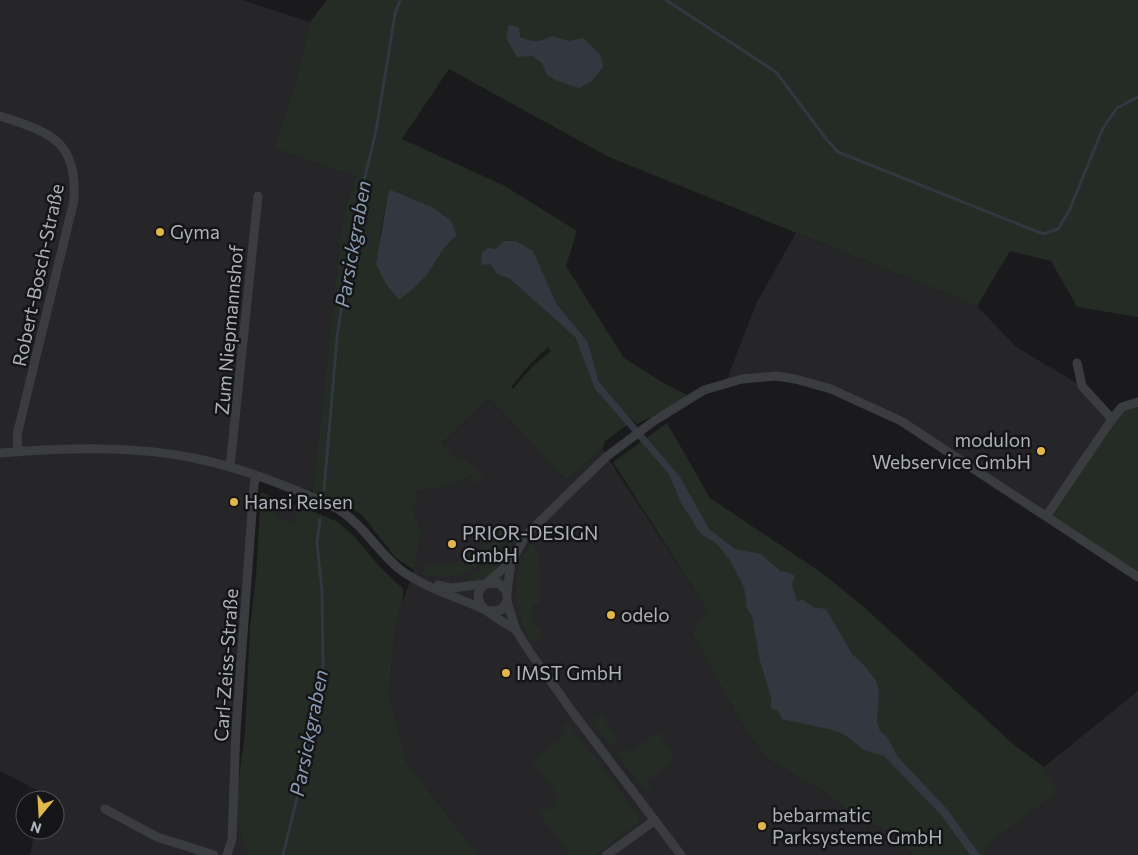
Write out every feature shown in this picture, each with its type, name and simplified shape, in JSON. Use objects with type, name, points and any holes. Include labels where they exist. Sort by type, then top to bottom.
[{"type":"street","name":"Robert-Bosch-Straße","points":[[0,116],[44,131],[58,141],[69,156],[75,177],[74,200],[17,435],[18,452]]},
{"type":"street","name":"Zum Niepmannshof","points":[[230,467],[258,196]]},
{"type":"street","points":[[1077,363],[1082,386],[1112,419]]},
{"type":"street","points":[[486,610],[478,596],[486,583],[511,562],[526,535],[606,457],[644,428],[704,390],[742,379],[776,376],[795,379],[830,390],[901,421],[1047,515],[1138,578]]},
{"type":"street","points":[[1047,515],[1112,419],[1122,407],[1138,402]]},
{"type":"street","points":[[0,453],[106,449],[156,452],[199,459],[230,467],[338,509],[353,519],[400,570],[423,583],[486,610],[516,630]]},
{"type":"street","name":"Carl-Zeiss-Straße","points":[[227,855],[232,839],[236,730],[256,477]]},
{"type":"street","points":[[511,562],[507,602],[516,630],[574,714],[681,855]]},
{"type":"street","points":[[423,583],[451,588],[499,583],[507,592]]},
{"type":"street","points":[[486,610],[501,610],[507,602]]},
{"type":"street","points":[[104,809],[157,837],[214,855]]},
{"type":"street","points":[[607,855],[655,820]]},
{"type":"shaded area","points":[[0,0],[242,0],[310,22],[294,87],[274,148],[356,177],[343,214],[312,498],[257,477],[235,765],[248,855],[30,855],[33,840],[65,840],[65,790],[36,790],[0,771]]},
{"type":"shaded area","points":[[327,0],[1138,0],[1138,317],[1077,307],[1051,261],[1010,251],[977,306],[609,157],[449,69],[402,139],[505,186],[577,231],[566,266],[624,358],[665,384],[691,397],[637,424],[621,410],[599,382],[588,342],[556,303],[547,287],[541,268],[490,264],[497,274],[510,279],[575,337],[595,389],[627,425],[605,441],[602,449],[566,480],[489,398],[442,444],[459,462],[464,458],[484,478],[476,484],[472,476],[433,490],[432,487],[415,492],[418,504],[412,506],[421,532],[414,570],[396,558],[362,515],[333,497],[329,505],[312,498],[343,214],[356,177],[274,148],[294,87],[310,22]],"holes":[[[389,189],[432,207],[457,236],[444,249],[428,273],[399,300],[380,236]],[[548,347],[551,351],[532,367],[513,389],[511,387],[530,364]]]},
{"type":"shaded area","points":[[509,25],[519,27],[520,37],[533,41],[544,40],[552,36],[569,41],[583,38],[600,54],[603,67],[592,81],[579,88],[558,81],[547,75],[542,63],[532,56],[517,57],[506,38]]},
{"type":"shaded area","points":[[389,189],[432,207],[451,221],[457,236],[444,249],[425,277],[399,300],[386,284],[376,264]]},
{"type":"shaded area","points":[[796,233],[977,306],[1016,347],[1082,386],[1112,419],[1047,515],[917,430],[795,379],[725,384],[757,302]]},
{"type":"shaded area","points":[[504,241],[516,241],[533,251],[556,303],[588,342],[599,382],[680,477],[709,529],[735,549],[761,554],[780,571],[788,572],[795,576],[792,584],[797,601],[803,600],[813,607],[826,609],[852,654],[864,665],[876,681],[879,691],[877,722],[880,731],[887,737],[897,756],[947,809],[980,855],[970,855],[942,816],[884,756],[864,750],[845,735],[832,730],[782,719],[778,711],[771,708],[771,697],[760,661],[752,616],[747,609],[744,587],[730,560],[716,543],[701,534],[681,503],[669,474],[595,389],[575,337],[510,279],[497,274],[490,264],[481,265],[482,252],[488,248],[496,249]]},
{"type":"shaded area","points":[[489,398],[566,480],[602,449],[709,612],[692,633],[741,723],[767,759],[822,790],[853,815],[896,835],[912,855],[478,855],[407,763],[389,695],[396,621],[414,570],[421,532],[412,506],[415,492],[432,487],[433,489],[473,476],[484,479],[464,458],[459,462],[442,445]]},
{"type":"shaded area","points":[[1138,402],[1138,577],[1047,515],[1122,407]]},
{"type":"shaded area","points":[[667,423],[710,498],[822,573],[865,608],[1013,744],[1044,767],[1057,792],[991,842],[984,850],[987,855],[912,855],[896,835],[853,815],[822,790],[767,759],[741,723],[692,633],[708,611],[613,462]]},
{"type":"shaded area","points":[[261,492],[276,498],[274,515],[295,524],[297,506],[303,511],[305,508],[336,521],[353,535],[379,566],[403,589],[403,601],[396,621],[389,695],[407,763],[478,855],[248,855],[234,811],[245,735],[250,628],[256,576]]},
{"type":"shaded area","points":[[276,498],[297,506],[295,524],[274,515]]},
{"type":"shaded area","points":[[506,524],[515,532],[475,568],[452,576],[439,577],[423,574],[427,563],[451,564],[471,555]]},
{"type":"shaded area","points":[[515,537],[518,539],[495,572],[481,580],[470,583],[469,577],[478,572]]},
{"type":"shaded area","points":[[532,543],[539,552],[540,604],[532,604],[533,627],[540,627],[540,636],[532,643],[521,618],[516,593],[519,568],[524,555]]},
{"type":"shaded area","points":[[1138,691],[1138,855],[987,855],[984,850],[991,842],[1056,792],[1044,767]]},
{"type":"shaded area","points":[[602,713],[606,719],[604,721],[619,740],[611,746],[589,718],[592,716],[597,721]]},
{"type":"shaded area","points":[[568,723],[639,816],[638,822],[595,855],[571,855],[538,812],[545,806],[550,812],[556,807],[552,800],[559,796],[532,761],[567,734],[562,728]]},
{"type":"shaded area","points":[[658,732],[669,749],[673,750],[670,753],[674,760],[646,782],[652,790],[647,793],[616,753],[625,748],[630,753]]},
{"type":"waterway","name":"Parsickgraben","points":[[324,490],[337,338],[353,227],[376,131],[395,14],[400,0]]},
{"type":"waterway","points":[[666,0],[776,72],[838,152],[1043,234],[1058,229],[1069,211],[1103,128],[1117,108],[1138,97]]},
{"type":"waterway","name":"Parsickgraben","points":[[283,855],[314,728],[323,664],[322,591],[317,543],[320,519]]},
{"type":"place","name":"Gyma","points":[[160,232]]},
{"type":"place","name":"modulon Webservice GmbH","points":[[1041,451]]},
{"type":"place","name":"Hansi Reisen","points":[[234,502]]},
{"type":"place","name":"PRIOR-DESIGN GmbH","points":[[452,544]]},
{"type":"place","name":"odelo","points":[[611,615]]},
{"type":"place","name":"IMST GmbH","points":[[506,673]]},
{"type":"place","name":"bebarmatic Parksysteme GmbH","points":[[762,826]]}]
